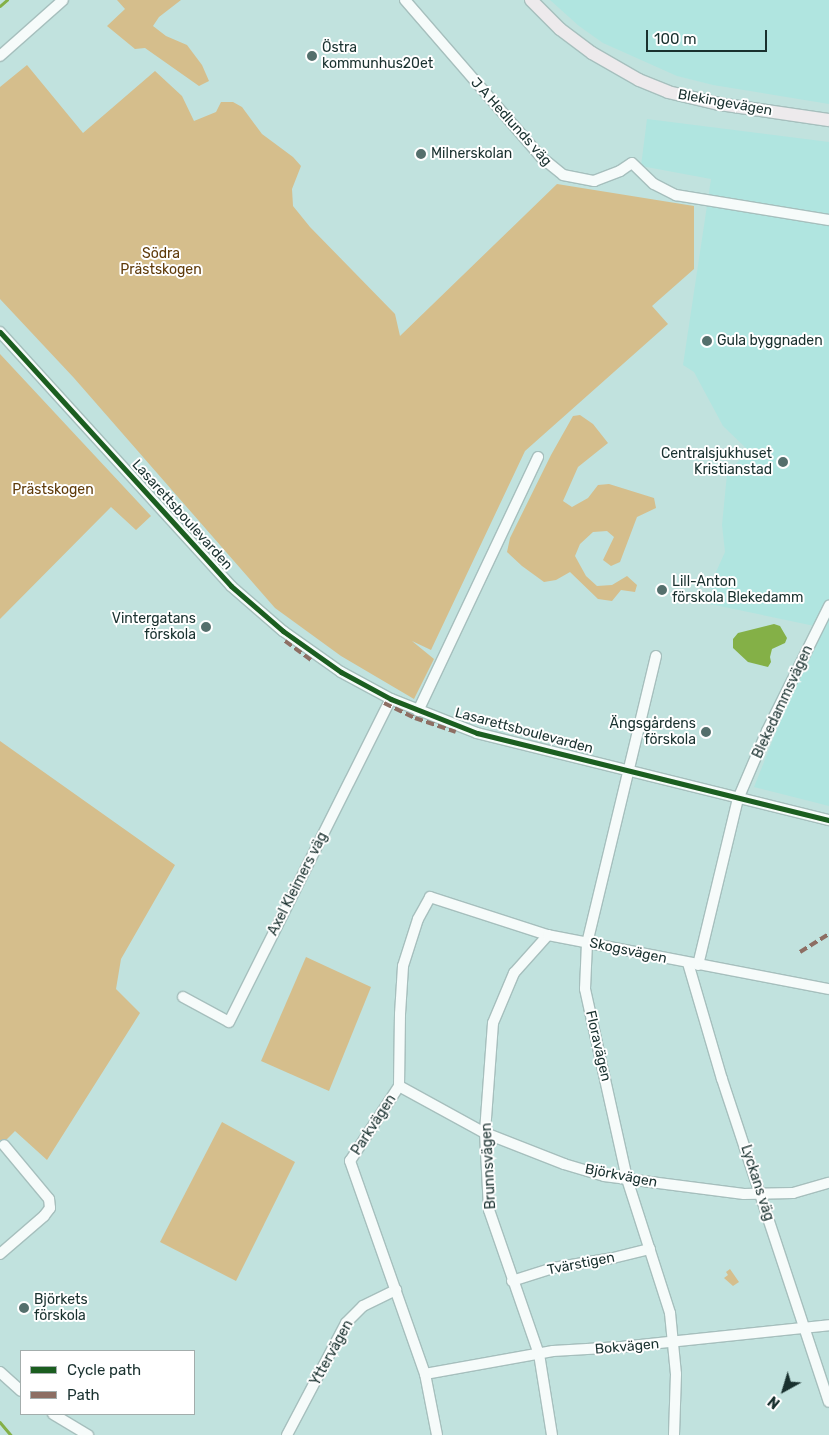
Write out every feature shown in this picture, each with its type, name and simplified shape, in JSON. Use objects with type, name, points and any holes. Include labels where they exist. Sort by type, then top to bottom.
[{"type":"main road","name":"Blekingevägen","points":[[531,0],[560,29],[592,53],[631,75],[668,92],[719,104],[829,120]]},
{"type":"street","points":[[0,56],[63,0]]},
{"type":"street","name":"J A Hedlunds väg","points":[[405,0],[541,157],[563,175],[594,181],[620,171],[632,163],[654,184],[676,195],[829,220]]},
{"type":"street","name":"Lasarettsboulevarden","points":[[0,332],[231,586],[282,631],[313,654],[391,699],[477,733],[829,820]]},
{"type":"street","points":[[418,711],[538,457]]},
{"type":"street","name":"Blekedammsvägen","points":[[738,799],[767,731],[829,606]]},
{"type":"street","name":"Floravägen","points":[[656,656],[588,943],[585,989],[626,1179],[670,1312],[676,1374],[674,1435]]},
{"type":"street","name":"Axel Kleimers väg","points":[[183,997],[229,1022],[391,699]]},
{"type":"street","points":[[692,964],[738,799]]},
{"type":"street","name":"Skogsvägen","points":[[430,898],[548,935],[829,989]]},
{"type":"street","name":"Parkvägen","points":[[430,898],[418,919],[404,966],[400,1014],[399,1086],[350,1160],[426,1374],[437,1435]]},
{"type":"street","name":"Brunnsvägen","points":[[548,935],[514,973],[493,1023],[485,1133],[489,1210],[539,1354],[552,1435]]},
{"type":"street","name":"Lyckans väg","points":[[692,964],[760,1194],[829,1402]]},
{"type":"street","name":"Björkvägen","points":[[399,1086],[485,1133],[564,1164],[604,1176],[744,1194],[793,1193],[829,1183]]},
{"type":"street","points":[[0,1254],[44,1216],[50,1208],[49,1199],[4,1145]]},
{"type":"street","name":"Tvärstigen","points":[[512,1280],[553,1268],[613,1258],[650,1249]]},
{"type":"street","name":"Yttervägen","points":[[287,1435],[346,1323],[363,1306],[396,1290]]},
{"type":"street","name":"Bokvägen","points":[[426,1374],[539,1354],[829,1325]]},
{"type":"street","points":[[0,1372],[20,1390]]},
{"type":"street","points":[[56,1415],[88,1435]]},
{"type":"shaded area","points":[[550,0],[829,0],[829,104],[713,85],[677,76],[603,43],[579,26]]},
{"type":"shaded area","name":"Centralsjukhuset Kristianstad","points":[[647,119],[829,142],[829,806],[754,787],[792,692],[824,628],[710,604],[712,581],[725,552],[722,525],[727,474],[748,450],[723,426],[694,372],[683,365],[711,179],[641,166]]},
{"type":"shaded area","points":[[774,624],[780,626],[787,638],[785,643],[772,649],[771,662],[768,667],[748,662],[733,648],[733,639],[738,633]]},
{"type":"green space","points":[[117,0],[181,0],[159,17],[153,26],[166,36],[187,45],[202,65],[209,81],[199,86],[145,48],[135,49],[107,26],[125,9]]},
{"type":"green space","name":"Södra Prästskogen","points":[[27,65],[83,133],[155,71],[182,96],[194,121],[216,112],[221,102],[233,102],[242,107],[262,134],[293,157],[301,166],[292,189],[293,206],[310,227],[395,314],[400,336],[557,184],[694,206],[694,269],[652,306],[668,324],[525,451],[431,650],[412,641],[434,659],[414,699],[341,656],[275,608],[74,378],[0,299],[0,87]]},
{"type":"green space","name":"Prästskogen","points":[[0,354],[151,516],[136,530],[111,507],[0,619]]},
{"type":"green space","points":[[580,415],[593,424],[608,443],[578,467],[563,501],[572,507],[588,498],[598,485],[609,484],[654,498],[656,508],[637,517],[620,562],[611,566],[603,560],[614,537],[607,531],[593,532],[580,544],[575,556],[586,576],[597,586],[612,585],[627,576],[637,585],[635,592],[621,590],[612,601],[598,599],[570,572],[556,580],[544,582],[507,552],[510,538],[551,455],[573,416]]},
{"type":"green space","points":[[0,741],[175,865],[121,959],[116,989],[140,1013],[47,1160],[15,1131],[6,1140],[0,1140]]},
{"type":"green space","points":[[306,957],[371,987],[329,1091],[261,1061]]},
{"type":"green space","points":[[222,1122],[295,1162],[236,1281],[160,1242]]},
{"type":"green space","points":[[730,1269],[739,1282],[733,1286],[724,1278],[728,1275],[726,1272]]},
{"type":"waterway","points":[[0,6],[7,0]]},
{"type":"waterway","points":[[0,1422],[11,1435]]},
{"type":"marked path","points":[[285,641],[311,660]]},
{"type":"marked path","points":[[384,703],[415,718],[456,732]]},
{"type":"marked path","points":[[800,952],[829,934]]},
{"type":"cycle path","points":[[0,332],[231,586],[283,631],[341,672],[391,699],[477,733],[829,820]]},
{"type":"place","name":"Östra kommunhus20et","points":[[312,56]]},
{"type":"place","name":"Milnerskolan","points":[[421,154]]},
{"type":"place","name":"Gula byggnaden","points":[[707,341]]},
{"type":"place","name":"Centralsjukhuset Kristianstad","points":[[783,462]]},
{"type":"place","name":"Lill-Anton förskola Blekedamm","points":[[662,590]]},
{"type":"place","name":"Vintergatans förskola","points":[[206,627]]},
{"type":"place","name":"Ängsgårdens förskola","points":[[706,732]]},
{"type":"place","name":"Björkets förskola","points":[[24,1308]]}]
